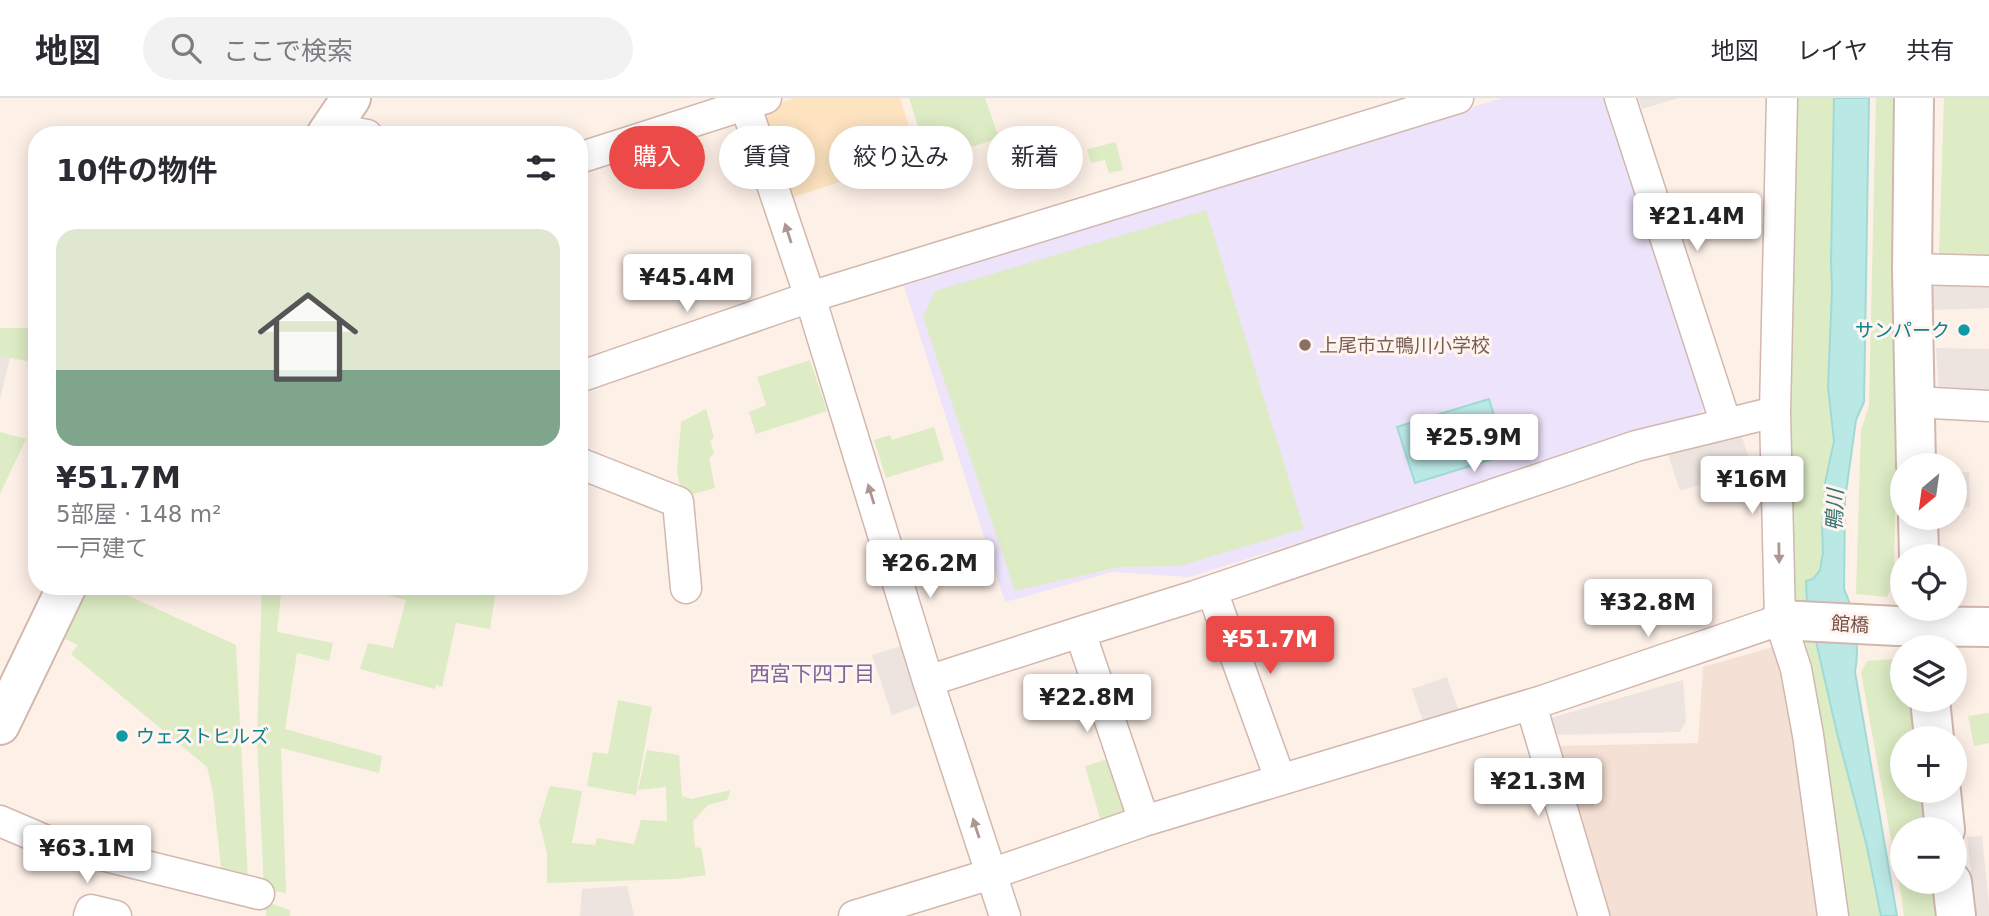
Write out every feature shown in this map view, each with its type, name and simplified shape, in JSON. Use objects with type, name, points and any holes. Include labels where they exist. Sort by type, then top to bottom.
[{"type":"street","points":[[1619,98],[1726,424]]},
{"type":"street","points":[[1782,98],[1775,412],[1796,669],[1833,916]]},
{"type":"street","points":[[1914,98],[1912,269],[1916,453]]},
{"type":"street","points":[[588,374],[810,297],[1453,99]]},
{"type":"street","points":[[588,155],[752,100],[928,681],[1005,916]]},
{"type":"street","points":[[1912,269],[1989,271]]},
{"type":"street","points":[[1914,402],[1989,406]]},
{"type":"street","points":[[928,681],[1212,591],[1636,446],[1775,412]]},
{"type":"street","points":[[588,467],[678,502],[686,587]]},
{"type":"street","points":[[1212,591],[1280,779]]},
{"type":"street","points":[[0,725],[63,595]]},
{"type":"street","points":[[855,916],[991,874],[1144,821],[1531,705],[1792,621]]},
{"type":"street","name":"館橋","points":[[1792,621],[1916,627],[1989,627]]},
{"type":"street","points":[[1080,632],[1144,821]]},
{"type":"street","points":[[1531,705],[1594,916]]},
{"type":"street","points":[[0,821],[49,842],[258,894]]},
{"type":"street","points":[[1953,894],[1956,916]]},
{"type":"street","points":[[89,916],[91,910],[116,916]]},
{"type":"shaded area","name":"上尾市立鴨川小学校","points":[[1502,98],[1609,98],[1707,404],[1697,419],[1189,577],[1112,572],[1005,602],[904,286]]},
{"type":"shaded area","points":[[1638,98],[1678,98],[1642,109]]},
{"type":"shaded area","points":[[1929,279],[1989,280],[1989,308],[1932,310]]},
{"type":"shaded area","points":[[1936,348],[1989,349],[1989,395],[1939,392]]},
{"type":"shaded area","points":[[0,356],[10,358],[0,399]]},
{"type":"shaded area","points":[[1739,428],[1752,468],[1680,491],[1667,451]]},
{"type":"shaded area","points":[[1967,472],[1969,472],[1970,507],[1967,507]]},
{"type":"shaded area","points":[[1798,640],[1844,916],[1605,916],[1556,746],[1698,743],[1703,667]]},
{"type":"shaded area","points":[[901,646],[921,705],[892,715],[872,655]]},
{"type":"shaded area","points":[[1447,677],[1460,715],[1425,727],[1412,689]]},
{"type":"shaded area","points":[[1683,680],[1686,721],[1680,732],[1552,735],[1547,719]]},
{"type":"shaded area","points":[[1982,836],[1989,916],[1976,916],[1967,837]]},
{"type":"shaded area","points":[[627,886],[634,916],[580,916],[582,889]]},
{"type":"green space","points":[[909,98],[985,98],[995,126],[987,126],[987,142],[973,146],[973,126],[918,126]]},
{"type":"green space","points":[[1790,98],[1834,98],[1828,387],[1834,441],[1825,483],[1820,570],[1813,579],[1806,581],[1807,602],[1792,603]]},
{"type":"green space","points":[[1876,98],[1901,98],[1896,453],[1890,453],[1890,530],[1895,530],[1895,544],[1890,544],[1890,591],[1887,597],[1856,594],[1861,430],[1869,406]]},
{"type":"green space","points":[[1944,98],[1989,98],[1989,258],[1939,256]]},
{"type":"green space","points":[[1116,142],[1123,170],[1109,173],[1105,160],[1091,163],[1087,149]]},
{"type":"green space","points":[[1206,210],[1304,529],[1179,566],[1119,567],[1015,591],[923,317],[935,291]]},
{"type":"green space","points":[[0,328],[28,328],[28,361],[0,356]]},
{"type":"green space","points":[[810,360],[827,411],[756,434],[749,412],[766,405],[757,377]]},
{"type":"green space","points":[[706,409],[714,438],[710,441],[714,453],[709,458],[715,488],[683,497],[677,472],[681,422]]},
{"type":"green space","points":[[934,427],[944,460],[886,478],[874,440],[890,435],[892,440]]},
{"type":"green space","points":[[0,432],[26,439],[0,494]]},
{"type":"green space","points":[[80,595],[127,595],[236,645],[248,881],[222,876],[213,793],[207,767],[71,654],[78,645],[59,636]]},
{"type":"green space","points":[[262,595],[281,595],[277,632],[333,643],[329,661],[297,653],[285,729],[382,756],[379,773],[281,748],[286,893],[264,889],[257,737]]},
{"type":"green space","points":[[387,595],[495,595],[490,629],[456,623],[442,687],[436,685],[435,689],[360,669],[368,643],[393,648],[406,600]]},
{"type":"green space","points":[[1798,640],[1815,640],[1867,847],[1881,916],[1844,916]]},
{"type":"green space","points":[[1890,659],[1890,712],[1912,712],[1914,726],[1890,726],[1890,803],[1923,803],[1925,817],[1890,817],[1890,833],[1861,672],[1867,661]]},
{"type":"green space","points":[[618,700],[652,707],[636,795],[587,786],[593,752],[608,754]]},
{"type":"green space","points":[[1989,713],[1989,743],[1974,746],[1968,716]]},
{"type":"green space","points":[[647,750],[679,755],[682,796],[691,799],[731,790],[727,800],[708,805],[693,821],[695,847],[701,848],[706,875],[676,879],[547,883],[547,854],[539,821],[550,786],[582,791],[572,843],[595,845],[597,838],[634,844],[641,820],[667,821],[666,787],[638,790]]},
{"type":"green space","points":[[1115,757],[1132,817],[1102,825],[1085,766]]},
{"type":"green space","points":[[1901,894],[1933,894],[1936,916],[1904,916]]},
{"type":"green space","points":[[270,903],[290,910],[290,916],[266,916],[266,907]]},
{"type":"sand","points":[[795,98],[900,98],[909,126],[829,126],[829,186],[790,198],[787,189],[815,189],[815,126],[767,126],[761,109]]},
{"type":"water","name":"鴨川","points":[[1834,98],[1869,98],[1864,402],[1856,420],[1845,499],[1844,589],[1856,630],[1855,672],[1890,875],[1890,894],[1893,894],[1897,916],[1881,916],[1867,847],[1807,602],[1806,581],[1813,579],[1820,570],[1823,553],[1825,483],[1834,441],[1828,387]]},
{"type":"water","points":[[1489,399],[1506,455],[1415,483],[1397,427]]},
{"type":"place","name":"サンパーク","points":[[1964,330]]},
{"type":"place","name":"上尾市立鴨川小学校","points":[[1305,345]]},
{"type":"place","name":"ウェストヒルズ","points":[[122,736]]},
{"type":"district","name":"西宮下四丁目","points":[[812,674]]}]
